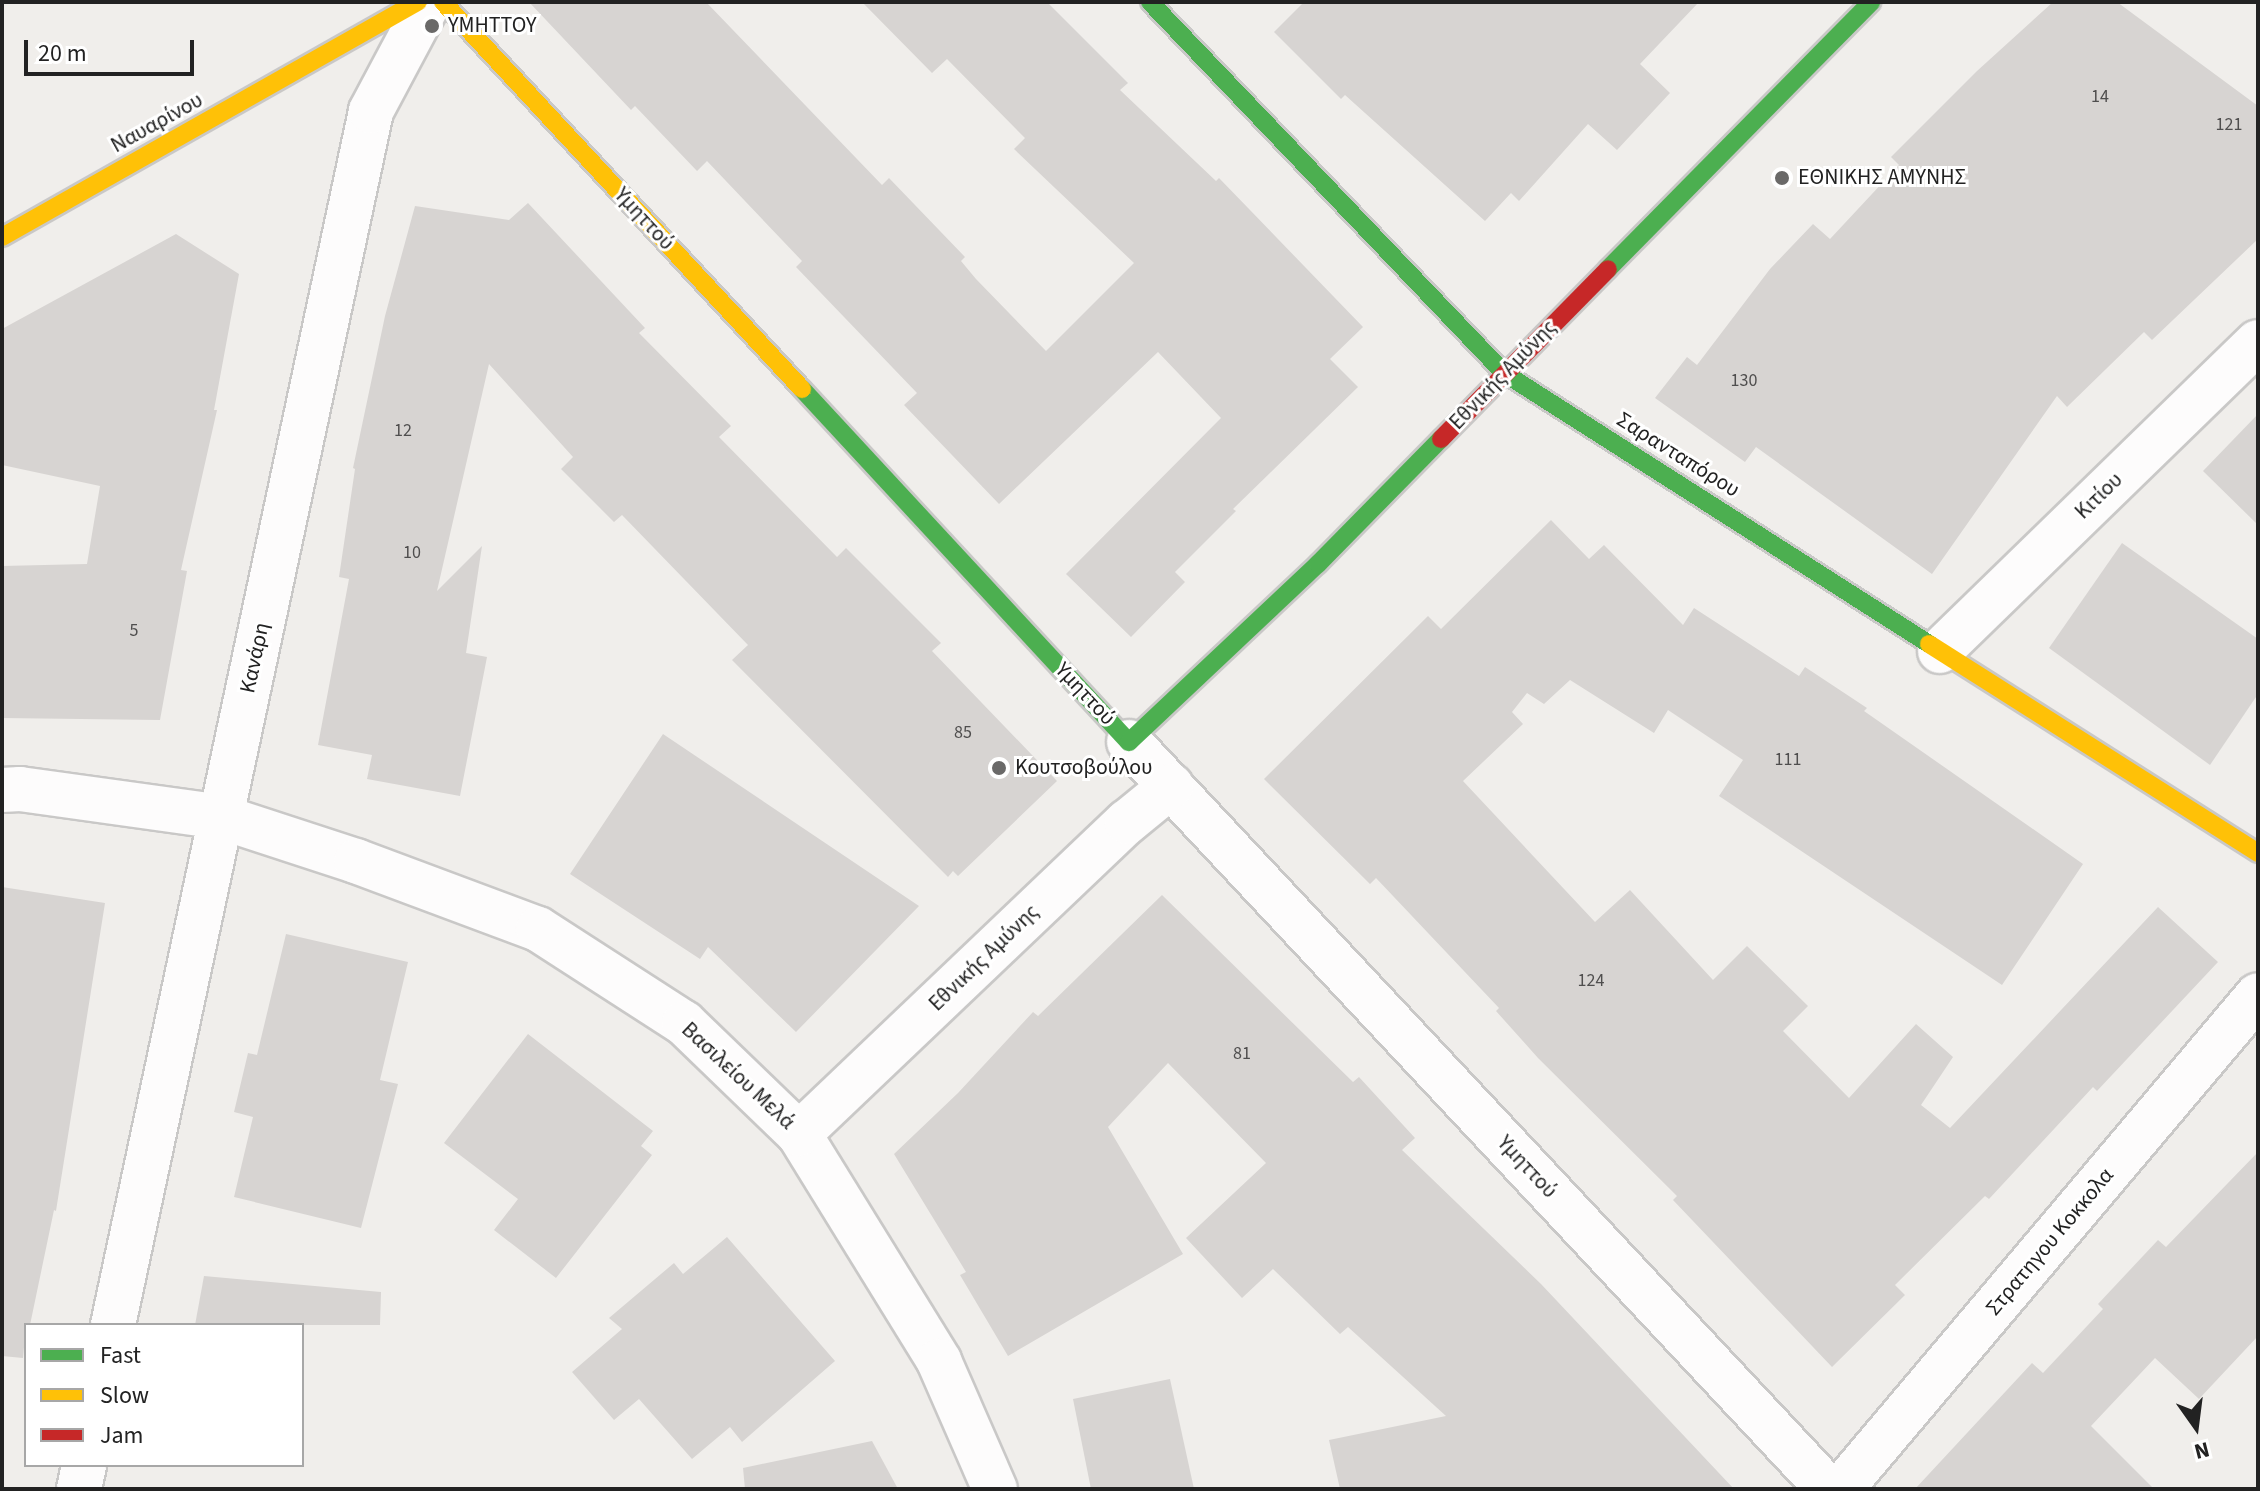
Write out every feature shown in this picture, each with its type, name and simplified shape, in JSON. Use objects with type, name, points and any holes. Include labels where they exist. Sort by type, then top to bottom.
[{"type":"street","name":"Ναυαρίνου","points":[[2,237],[418,2]]},
{"type":"street","name":"Κανάρη","points":[[113,1323],[371,111],[429,2]]},
{"type":"street","name":"Υμηττού","points":[[443,2],[1828,1489]]},
{"type":"street","name":"Σαρανταπόρου","points":[[1150,2],[1504,373],[2258,853]]},
{"type":"street","name":"Εθνικής Αμύνης","points":[[1129,742],[1318,564],[1871,2]]},
{"type":"street","name":"Κιτίου","points":[[1940,651],[2258,342]]},
{"type":"street","name":"Εθνικής Αμύνης","points":[[799,1134],[1127,822],[1171,786]]},
{"type":"street","name":"Βασιλείου Μελά","points":[[2,790],[20,789],[221,817],[356,861],[538,929],[684,1023],[799,1134],[939,1361],[995,1489]]},
{"type":"street","name":"Στρατηγου Κοκκολα","points":[[1841,1489],[2258,995]]},
{"type":"street","points":[[79,1489],[84,1467]]},
{"type":"building","points":[[529,2],[706,2],[882,185],[889,178],[965,257],[961,261],[976,279],[1046,351],[1134,263],[1014,149],[1025,138],[947,59],[932,73],[862,2],[1047,2],[1128,83],[1120,90],[1216,181],[1219,178],[1363,327],[1330,359],[1358,387],[1233,509],[1236,511],[1175,572],[1185,582],[1131,637],[1066,574],[1221,418],[1158,352],[999,504],[904,405],[917,393],[796,267],[802,261],[707,161],[697,171],[635,106],[631,110]]},
{"type":"building","points":[[1304,2],[1699,2],[1640,64],[1670,93],[1617,150],[1588,124],[1519,201],[1511,193],[1485,221],[1345,95],[1341,99],[1274,32]]},
{"type":"building","points":[[2053,2],[2117,2],[2258,106],[2258,239],[2152,340],[2144,332],[2067,407],[2057,396],[1932,574],[1756,447],[1745,462],[1655,398],[1687,357],[1697,365],[1770,269],[1813,224],[1830,239],[1899,165],[1891,157],[1977,71]]},
{"type":"building","points":[[528,203],[645,328],[639,333],[731,426],[719,437],[837,557],[846,548],[941,643],[932,651],[1057,781],[958,876],[953,871],[948,877],[732,660],[748,645],[622,515],[614,522],[561,469],[573,457],[489,364],[437,591],[482,546],[466,653],[487,657],[460,796],[367,779],[372,755],[318,745],[349,579],[339,577],[353,468],[385,316],[415,206],[509,220]]},
{"type":"building","points":[[176,234],[239,274],[214,410],[217,410],[181,570],[187,571],[160,720],[2,718],[2,566],[87,564],[100,486],[2,465],[2,329]]},
{"type":"building","points":[[2258,414],[2258,525],[2203,471]]},
{"type":"building","points":[[1551,520],[1589,559],[1604,545],[1683,625],[1694,608],[1799,676],[1805,667],[2083,864],[2002,985],[1719,796],[1743,760],[1668,710],[1654,733],[1570,680],[1544,704],[1527,693],[1512,712],[1523,724],[1463,781],[1595,922],[1630,890],[1713,980],[1747,946],[1808,1006],[1783,1031],[1849,1098],[1916,1024],[1953,1057],[1921,1105],[1950,1128],[2158,907],[2218,962],[2097,1091],[2093,1087],[1989,1199],[1985,1196],[1895,1285],[1905,1295],[1832,1367],[1673,1200],[1677,1196],[1538,1058],[1496,1011],[1499,1008],[1376,878],[1370,884],[1264,779],[1428,616],[1441,629]]},
{"type":"building","points":[[2122,543],[2258,639],[2258,694],[2210,765],[2049,648]]},
{"type":"building","points":[[663,734],[919,906],[796,1032],[708,947],[700,959],[570,874]]},
{"type":"building","points":[[2,887],[105,903],[56,1211],[30,1323],[24,1323],[23,1358],[2,1356]]},
{"type":"building","points":[[1162,895],[1353,1082],[1359,1077],[1415,1138],[1402,1150],[1541,1284],[1734,1489],[1340,1489],[1329,1440],[1446,1416],[1348,1327],[1340,1334],[1273,1269],[1242,1298],[1186,1238],[1266,1163],[1168,1063],[1108,1127],[1183,1254],[1008,1356],[960,1275],[966,1272],[894,1154],[958,1093],[1033,1012],[1038,1016]]},
{"type":"building","points":[[286,934],[408,962],[380,1080],[398,1084],[361,1228],[234,1197],[253,1117],[234,1112],[248,1053],[257,1055]]},
{"type":"building","points":[[528,1034],[653,1131],[641,1146],[652,1155],[556,1278],[494,1230],[518,1199],[444,1143]]},
{"type":"building","points":[[2258,1152],[2258,1336],[2199,1399],[2155,1358],[2091,1426],[2154,1489],[1915,1489],[2032,1363],[2043,1373],[2103,1309],[2098,1304],[2158,1240],[2166,1247]]},
{"type":"building","points":[[727,1237],[835,1361],[742,1442],[730,1427],[692,1459],[639,1399],[614,1420],[572,1372],[622,1329],[609,1318],[674,1263],[683,1274]]},
{"type":"building","points":[[204,1276],[381,1292],[380,1325],[195,1323]]},
{"type":"building","points":[[1170,1379],[1194,1489],[1091,1489],[1073,1399]]},
{"type":"building","points":[[872,1441],[898,1489],[745,1489],[743,1468]]},
{"type":"traffic: fast","points":[[1150,2],[1504,373],[1929,644]]},
{"type":"traffic: fast","points":[[1608,269],[1871,2]]},
{"type":"traffic: fast","points":[[802,389],[1129,742],[1318,564],[1441,439]]},
{"type":"traffic: slow","points":[[2,237],[418,2]]},
{"type":"traffic: slow","points":[[443,2],[802,389]]},
{"type":"traffic: slow","points":[[1929,644],[2258,853]]},
{"type":"traffic: jam","points":[[1441,439],[1608,269]]},
{"type":"place","name":"ΥΜΗΤΤΟΥ","points":[[432,26]]},
{"type":"place","name":"ΕΘΝΙΚΗΣ ΑΜΥΝΗΣ","points":[[1782,178]]},
{"type":"place","name":"Κουτσοβούλου","points":[[999,768]]}]
